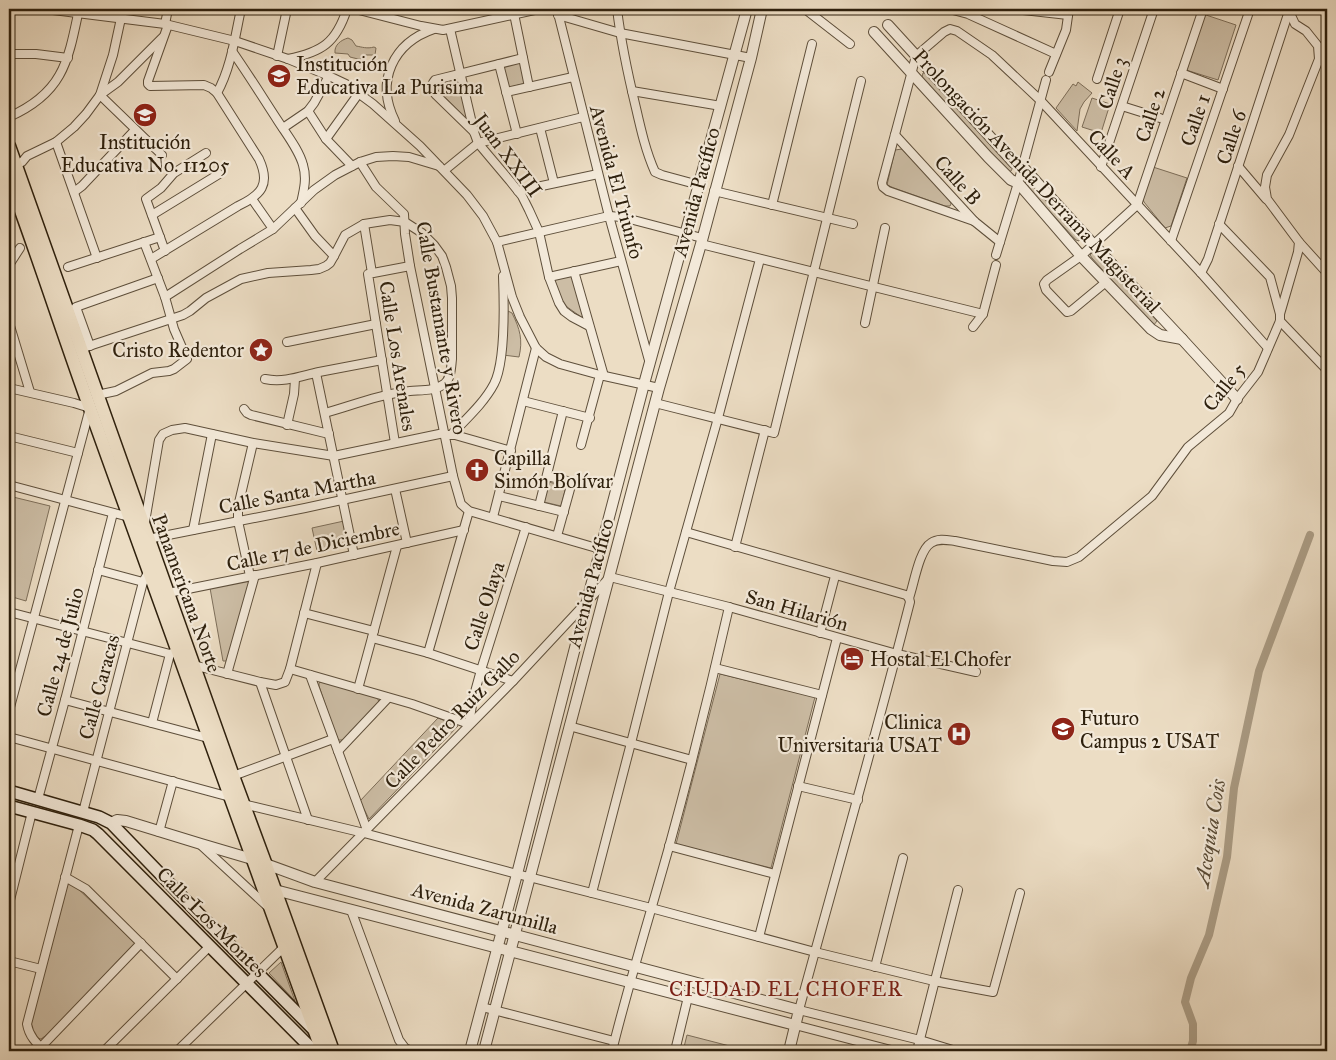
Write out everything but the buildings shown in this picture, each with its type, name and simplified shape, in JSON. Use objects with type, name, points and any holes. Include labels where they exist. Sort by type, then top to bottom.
[{"type":"highway","name":"Panamericana Norte","points":[[11,159],[85,348],[97,395],[333,1051]]},
{"type":"highway","name":"Panamericana Norte","points":[[9,178],[11,192],[129,517],[146,577],[230,797],[322,1051]]},
{"type":"main road","name":"Avenida Zarumilla","points":[[9,791],[111,822]]},
{"type":"main road","points":[[9,806],[79,825]]},
{"type":"main road","points":[[111,822],[314,1030]]},
{"type":"main road","name":"Calle Los Montes","points":[[79,825],[98,834],[314,1051]]},
{"type":"street","points":[[45,9],[78,11],[167,25],[235,40],[288,59],[346,84],[397,124],[443,168],[483,216],[497,242],[512,297],[520,317],[536,348],[546,358],[602,376],[659,388]]},
{"type":"street","points":[[100,96],[113,55],[123,9]]},
{"type":"street","points":[[151,259],[252,199],[264,184],[263,168],[259,159],[217,93],[204,85],[150,86],[148,84],[167,25],[168,9]]},
{"type":"street","points":[[217,93],[224,81],[241,9]]},
{"type":"street","points":[[277,56],[287,9]]},
{"type":"street","points":[[288,59],[304,56],[327,44],[343,22],[347,9]]},
{"type":"street","points":[[355,9],[434,29],[450,29],[513,12],[539,9]]},
{"type":"street","points":[[617,9],[620,34],[640,129],[655,172],[699,185]]},
{"type":"street","name":"Avenida Pacífico","points":[[470,1051],[600,549],[747,9]]},
{"type":"street","name":"Avenida Pacífico","points":[[484,1051],[659,388],[752,58],[762,9]]},
{"type":"street","points":[[805,9],[850,44]]},
{"type":"street","points":[[949,9],[960,10],[1056,54]]},
{"type":"street","points":[[1014,9],[1069,12],[1066,30],[1049,72]]},
{"type":"street","points":[[1097,80],[1120,9]]},
{"type":"street","name":"Calle 3","points":[[1101,167],[1154,9]]},
{"type":"street","name":"Calle 2","points":[[1106,282],[1071,312],[1067,312],[1046,290],[1044,284],[1081,256],[1138,205],[1203,9]]},
{"type":"street","name":"Calle 1","points":[[1171,241],[1250,9]]},
{"type":"street","points":[[1267,199],[1264,187],[1267,174],[1290,135],[1319,59],[1318,46],[1306,31],[1295,24],[1290,10]]},
{"type":"street","name":"Calle 6","points":[[1201,273],[1208,259],[1290,10]]},
{"type":"street","points":[[9,117],[34,103],[49,90],[61,74],[68,58],[78,11]]},
{"type":"street","points":[[513,12],[529,87]]},
{"type":"street","points":[[558,12],[620,34],[752,58]]},
{"type":"street","name":"Avenida El Triunfo","points":[[558,12],[583,117],[650,364]]},
{"type":"street","name":"Prolongación Avenida Derrama Magisterial","points":[[888,26],[1014,163],[1022,166],[1237,399]]},
{"type":"street","points":[[397,124],[387,96],[391,67],[396,56],[413,39],[434,29]]},
{"type":"street","points":[[450,29],[474,132]]},
{"type":"street","name":"Calle A","points":[[916,56],[950,29],[992,55],[1040,100],[1268,348]]},
{"type":"street","name":"Prolongación Avenida Derrama Magisterial","points":[[874,32],[988,157],[1010,180],[1018,183],[1081,256],[1151,329],[1160,335],[1182,339]]},
{"type":"street","points":[[11,159],[22,162],[26,156],[56,142],[74,127],[100,96],[118,82],[164,36]]},
{"type":"street","points":[[772,205],[812,44]]},
{"type":"street","points":[[232,51],[297,151],[303,164],[305,176],[304,188],[298,205],[314,236],[334,256]]},
{"type":"street","points":[[9,54],[36,54],[68,58]]},
{"type":"street","points":[[916,56],[882,183],[883,187],[888,191],[974,222]]},
{"type":"street","points":[[460,74],[523,58]]},
{"type":"street","points":[[499,64],[517,134]]},
{"type":"street","points":[[1181,73],[1223,88]]},
{"type":"street","name":"Juan XXIII","points":[[460,74],[435,80],[431,88],[474,132],[478,144],[518,191],[530,210],[539,232],[549,276],[559,303],[564,311],[589,326]]},
{"type":"street","points":[[283,128],[308,111],[330,76]]},
{"type":"street","points":[[506,92],[573,77]]},
{"type":"street","points":[[996,255],[1046,80]]},
{"type":"street","points":[[656,402],[774,433],[861,81]]},
{"type":"street","points":[[632,91],[721,106]]},
{"type":"street","points":[[326,139],[359,93]]},
{"type":"street","points":[[100,96],[162,155]]},
{"type":"street","points":[[1126,107],[1160,118]]},
{"type":"street","name":"Calle Bustamante y Rivero","points":[[308,111],[326,139],[356,164],[404,214],[410,266],[435,389],[447,434],[453,476],[461,504],[469,511]]},
{"type":"street","points":[[443,168],[478,144],[583,117]]},
{"type":"street","points":[[540,128],[554,183]]},
{"type":"street","points":[[74,192],[136,130]]},
{"type":"street","name":"Calle B","points":[[895,136],[974,222],[1000,242]]},
{"type":"street","points":[[56,142],[98,258]]},
{"type":"street","points":[[165,250],[146,199],[161,188],[174,173],[206,153]]},
{"type":"street","points":[[165,297],[273,230],[314,190],[335,175],[356,164],[376,157],[393,156],[416,159],[443,168]]},
{"type":"street","points":[[1238,166],[1267,199],[1299,242],[1327,273]]},
{"type":"street","points":[[152,215],[219,174]]},
{"type":"street","points":[[518,191],[598,174]]},
{"type":"street","points":[[714,192],[853,224]]},
{"type":"street","points":[[252,199],[273,230]]},
{"type":"street","points":[[497,242],[609,216],[622,217],[685,234],[701,241],[760,259],[983,314]]},
{"type":"street","points":[[158,278],[76,307],[85,348],[183,315],[206,298],[241,279],[268,273],[319,269],[330,262],[345,235],[364,224],[390,220],[405,222],[422,233],[442,256],[451,286],[452,359],[448,380],[435,389],[387,395],[325,413]]},
{"type":"street","name":"Calle Los Arenales","points":[[364,224],[376,324],[395,443]]},
{"type":"street","points":[[1219,224],[1270,277],[1280,318],[1327,370]]},
{"type":"street","points":[[865,323],[885,228]]},
{"type":"street","points":[[68,267],[160,237]]},
{"type":"street","points":[[97,395],[116,391],[152,373],[174,369],[187,359],[171,320],[165,297],[144,242]]},
{"type":"street","name":"Calle 5","points":[[798,1010],[858,800],[923,552],[931,543],[941,540],[955,541],[1053,561],[1068,562],[1079,557],[1152,496],[1188,448],[1229,413],[1237,399],[1258,372],[1280,318],[1299,242]]},
{"type":"street","points":[[9,265],[20,248]]},
{"type":"street","points":[[447,434],[483,400],[498,376],[504,294],[502,259]]},
{"type":"street","points":[[592,893],[669,592],[760,259]]},
{"type":"street","points":[[549,276],[621,261]]},
{"type":"street","points":[[973,327],[983,314],[996,265]]},
{"type":"street","points":[[370,273],[410,266]]},
{"type":"street","points":[[574,271],[602,376],[581,444]]},
{"type":"street","points":[[287,342],[376,324]]},
{"type":"street","points":[[9,327],[30,392]]},
{"type":"street","points":[[493,517],[536,348]]},
{"type":"street","points":[[265,379],[274,381],[295,379],[382,360]]},
{"type":"street","points":[[316,373],[354,555]]},
{"type":"street","points":[[287,425],[294,394],[295,379]]},
{"type":"street","points":[[9,388],[90,408],[9,711]]},
{"type":"street","points":[[523,401],[589,418]]},
{"type":"street","points":[[244,409],[251,415],[329,434]]},
{"type":"street","points":[[539,506],[563,411]]},
{"type":"street","points":[[146,533],[159,440],[163,434],[172,430],[185,428],[253,443],[334,456],[447,434],[511,451]]},
{"type":"street","points":[[735,547],[765,430]]},
{"type":"street","points":[[193,530],[212,434]]},
{"type":"street","points":[[9,436],[78,453]]},
{"type":"street","points":[[228,674],[253,576],[238,521],[238,507],[253,443]]},
{"type":"street","name":"Calle Santa Martha","points":[[146,533],[193,530],[343,501],[453,476]]},
{"type":"street","points":[[547,476],[572,482],[557,536]]},
{"type":"street","points":[[9,486],[129,517]]},
{"type":"street","points":[[394,489],[407,543]]},
{"type":"street","points":[[499,496],[564,512]]},
{"type":"street","points":[[428,653],[469,511],[600,549]]},
{"type":"street","name":"Calle 24 de Julio","points":[[38,799],[113,512]]},
{"type":"street","name":"Calle Olaya","points":[[469,724],[473,699],[481,670],[526,527]]},
{"type":"street","name":"Calle 17 de Diciembre","points":[[168,593],[397,546],[464,530]]},
{"type":"street","points":[[686,532],[910,598]]},
{"type":"street","points":[[358,689],[397,546]]},
{"type":"street","points":[[193,665],[260,682],[276,684],[286,682],[317,563]]},
{"type":"street","points":[[98,570],[146,577]]},
{"type":"street","points":[[820,633],[835,576]]},
{"type":"street","name":"Calle Caracas","points":[[83,812],[146,577]]},
{"type":"street","name":"San Hilarión","points":[[610,577],[729,607],[897,654],[976,672]]},
{"type":"street","name":"Calle Pedro Ruiz Gallo","points":[[315,882],[513,681],[610,577]]},
{"type":"street","points":[[612,1051],[692,760],[729,607]]},
{"type":"street","points":[[9,612],[127,643],[174,652],[152,723]]},
{"type":"street","points":[[304,613],[513,681]]},
{"type":"street","points":[[759,937],[837,638]]},
{"type":"street","points":[[715,668],[822,694]]},
{"type":"street","points":[[290,669],[469,724]]},
{"type":"street","points":[[310,675],[365,831]]},
{"type":"street","points":[[260,682],[308,820]]},
{"type":"street","points":[[338,751],[388,698]]},
{"type":"street","points":[[65,700],[208,738]]},
{"type":"street","points":[[569,726],[692,760]]},
{"type":"street","points":[[9,737],[230,797]]},
{"type":"street","points":[[233,776],[333,739]]},
{"type":"street","points":[[159,832],[173,782]]},
{"type":"street","points":[[798,786],[858,800]]},
{"type":"street","points":[[243,804],[308,820],[365,831],[517,874],[815,952],[934,981],[993,992],[1020,893]]},
{"type":"street","points":[[9,904],[32,812]]},
{"type":"street","name":"Avenida Zarumilla","points":[[111,822],[117,820],[126,821],[252,859],[315,882],[956,1051]]},
{"type":"street","points":[[79,825],[27,1024],[30,1034],[43,1049],[141,943]]},
{"type":"street","points":[[201,844],[271,909]]},
{"type":"street","points":[[669,846],[775,874]]},
{"type":"street","points":[[875,966],[903,858]]},
{"type":"street","points":[[65,876],[86,889],[177,979]]},
{"type":"street","name":"Avenida Zarumilla","points":[[275,890],[895,1051]]},
{"type":"street","points":[[917,1051],[958,890]]},
{"type":"street","points":[[351,910],[399,1040],[405,1048],[411,1051]]},
{"type":"street","points":[[104,1051],[210,946]]},
{"type":"street","points":[[178,1051],[284,947]]},
{"type":"street","points":[[9,961],[41,970]]},
{"type":"street","points":[[675,1051],[688,998]]},
{"type":"street","points":[[482,1007],[614,1041]]},
{"type":"street","points":[[789,1051],[798,1010]]},
{"type":"shaded area","points":[[1203,14],[1236,25],[1218,80],[1186,70]]},
{"type":"shaded area","points":[[348,38],[356,46],[376,48],[375,55],[366,55],[358,59],[350,57],[348,54],[335,53],[338,43]]},
{"type":"shaded area","points":[[521,61],[526,83],[507,88],[502,65]]},
{"type":"shaded area","points":[[923,73],[1013,167],[1011,171],[1007,171],[922,77]]},
{"type":"shaded area","points":[[458,77],[469,121],[436,88],[438,81]]},
{"type":"shaded area","points":[[1078,82],[1092,93],[1080,109],[1077,131],[1056,108],[1073,84],[1076,86]]},
{"type":"shaded area","points":[[1092,98],[1110,104],[1101,133],[1082,127]]},
{"type":"shaded area","points":[[902,149],[950,200],[950,206],[945,206],[887,185],[895,150]]},
{"type":"shaded area","points":[[1153,167],[1187,178],[1171,226],[1165,228],[1143,199]]},
{"type":"shaded area","points":[[1026,181],[1030,182],[1080,236],[1079,241],[1025,185]]},
{"type":"shaded area","points":[[1093,252],[1157,321],[1153,326],[1092,258],[1090,255]]},
{"type":"shaded area","points":[[572,273],[584,319],[563,304],[553,277]]},
{"type":"shaded area","points":[[508,311],[512,313],[519,329],[521,345],[519,357],[503,355]]},
{"type":"shaded area","points":[[547,483],[566,487],[561,506],[544,502]]},
{"type":"shaded area","points":[[9,496],[50,506],[26,601],[9,596]]},
{"type":"shaded area","points":[[344,521],[349,544],[317,551],[312,528]]},
{"type":"shaded area","points":[[246,580],[249,583],[227,661],[223,661],[210,588]]},
{"type":"shaded area","points":[[720,674],[815,697],[771,868],[676,844]]},
{"type":"shaded area","points":[[323,681],[377,697],[379,702],[343,740],[337,739],[319,686],[319,683]]},
{"type":"shaded area","points":[[438,718],[458,726],[369,819],[360,801]]},
{"type":"shaded area","points":[[68,883],[73,884],[135,943],[48,1034],[41,1039],[37,1038],[32,1030],[31,1023]]},
{"type":"shaded area","points":[[281,962],[295,1001],[269,973]]},
{"type":"shaded area","points":[[687,1035],[749,1051],[683,1051]]},
{"type":"waterway","name":"Acequia Cois","points":[[1190,1051],[1193,1041],[1193,1024],[1185,1002],[1191,978],[1209,935],[1227,857],[1234,788],[1259,671],[1310,535]]},
{"type":"place","name":"Institución Educativa La Purisima","points":[[279,76]]},
{"type":"place","name":"Institución Educativa No. 11205","points":[[145,115]]},
{"type":"place","name":"Cristo Redentor","points":[[261,350]]},
{"type":"place","name":"Capilla Simón Bolívar","points":[[477,470]]},
{"type":"place","name":"Hostal El Chofer","points":[[852,659]]},
{"type":"place","name":"Futuro Campus 2 USAT","points":[[1063,729]]},
{"type":"place","name":"Clinica Universitaria USAT","points":[[959,734]]},
{"type":"district","name":"CIUDAD EL CHOFER","points":[[786,989]]}]
